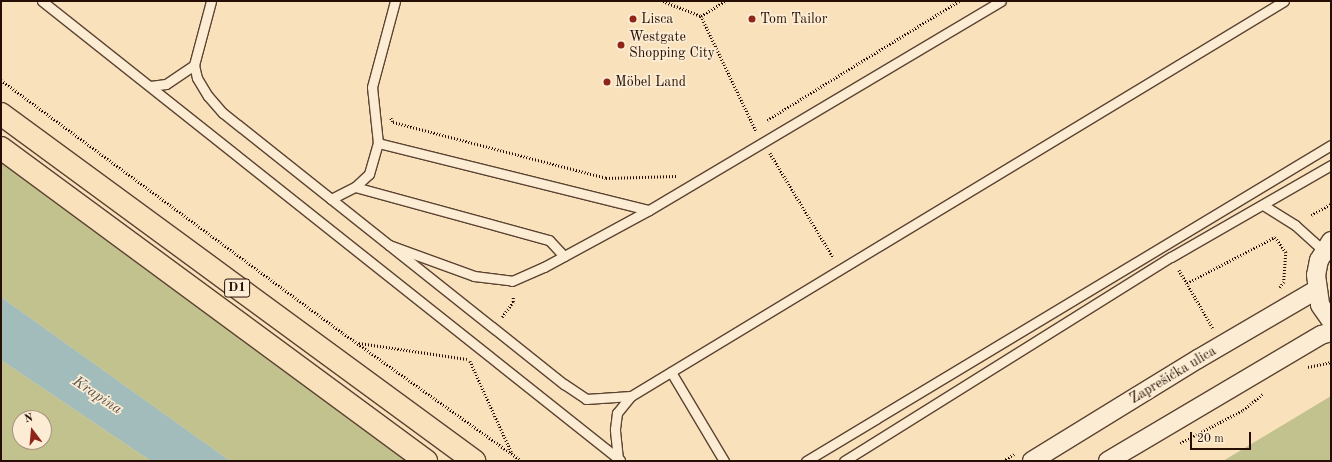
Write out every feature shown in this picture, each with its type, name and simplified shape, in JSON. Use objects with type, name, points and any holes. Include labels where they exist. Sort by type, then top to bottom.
[{"type":"main road","name":"D1","points":[[1,114],[474,461]]},
{"type":"main road","name":"D1","points":[[1,148],[426,461]]},
{"type":"street","points":[[1327,246],[1316,275],[1316,290],[1320,305],[1331,321]]},
{"type":"street","name":"Zaprešićka ulica","points":[[1032,461],[1316,290]]},
{"type":"street","points":[[1108,461],[1321,336],[1331,332]]},
{"type":"lane","points":[[42,1],[620,460]]},
{"type":"lane","points":[[211,1],[194,65],[197,78],[208,96],[223,113],[564,384],[586,399],[631,396]]},
{"type":"lane","points":[[331,199],[355,188],[369,174],[378,143],[372,87],[395,1]]},
{"type":"lane","points":[[389,245],[474,276],[512,281],[564,256],[649,210],[1001,1]]},
{"type":"lane","points":[[620,460],[615,428],[617,413],[631,396],[1284,1]]},
{"type":"lane","points":[[150,86],[166,84],[194,65]]},
{"type":"lane","points":[[378,143],[649,210]]},
{"type":"lane","points":[[806,461],[1331,145]]},
{"type":"lane","points":[[844,461],[1171,257],[1264,205],[1331,165]]},
{"type":"lane","points":[[355,188],[549,240],[564,256]]},
{"type":"lane","points":[[1264,205],[1327,246]]},
{"type":"lane","points":[[671,372],[724,461]]},
{"type":"path","points":[[663,1],[701,16],[725,1]]},
{"type":"path","points":[[748,133],[959,1]]},
{"type":"path","points":[[1,80],[358,343],[522,461]]},
{"type":"path","points":[[389,115],[393,122],[606,178],[681,176]]},
{"type":"path","points":[[1311,215],[1331,204]]},
{"type":"path","points":[[1187,283],[1275,238]]},
{"type":"path","points":[[1171,257],[1215,332]]},
{"type":"path","points":[[358,343],[469,359]]},
{"type":"path","points":[[1302,368],[1331,362]]},
{"type":"path","points":[[1174,447],[1243,410],[1266,392]]},
{"type":"green space","points":[[1,161],[408,461],[230,461],[1,297]]},
{"type":"green space","points":[[1,360],[151,461],[1,461]]},
{"type":"green space","points":[[1331,396],[1331,461],[1223,461]]},
{"type":"water","name":"Krapina","points":[[1,297],[230,461],[151,461],[1,360]]},
{"type":"place","name":"Lisca","points":[[633,19]]},
{"type":"place","name":"Tom Tailor","points":[[752,19]]},
{"type":"place","name":"Westgate Shopping City","points":[[621,45]]},
{"type":"place","name":"Möbel Land","points":[[607,82]]}]
